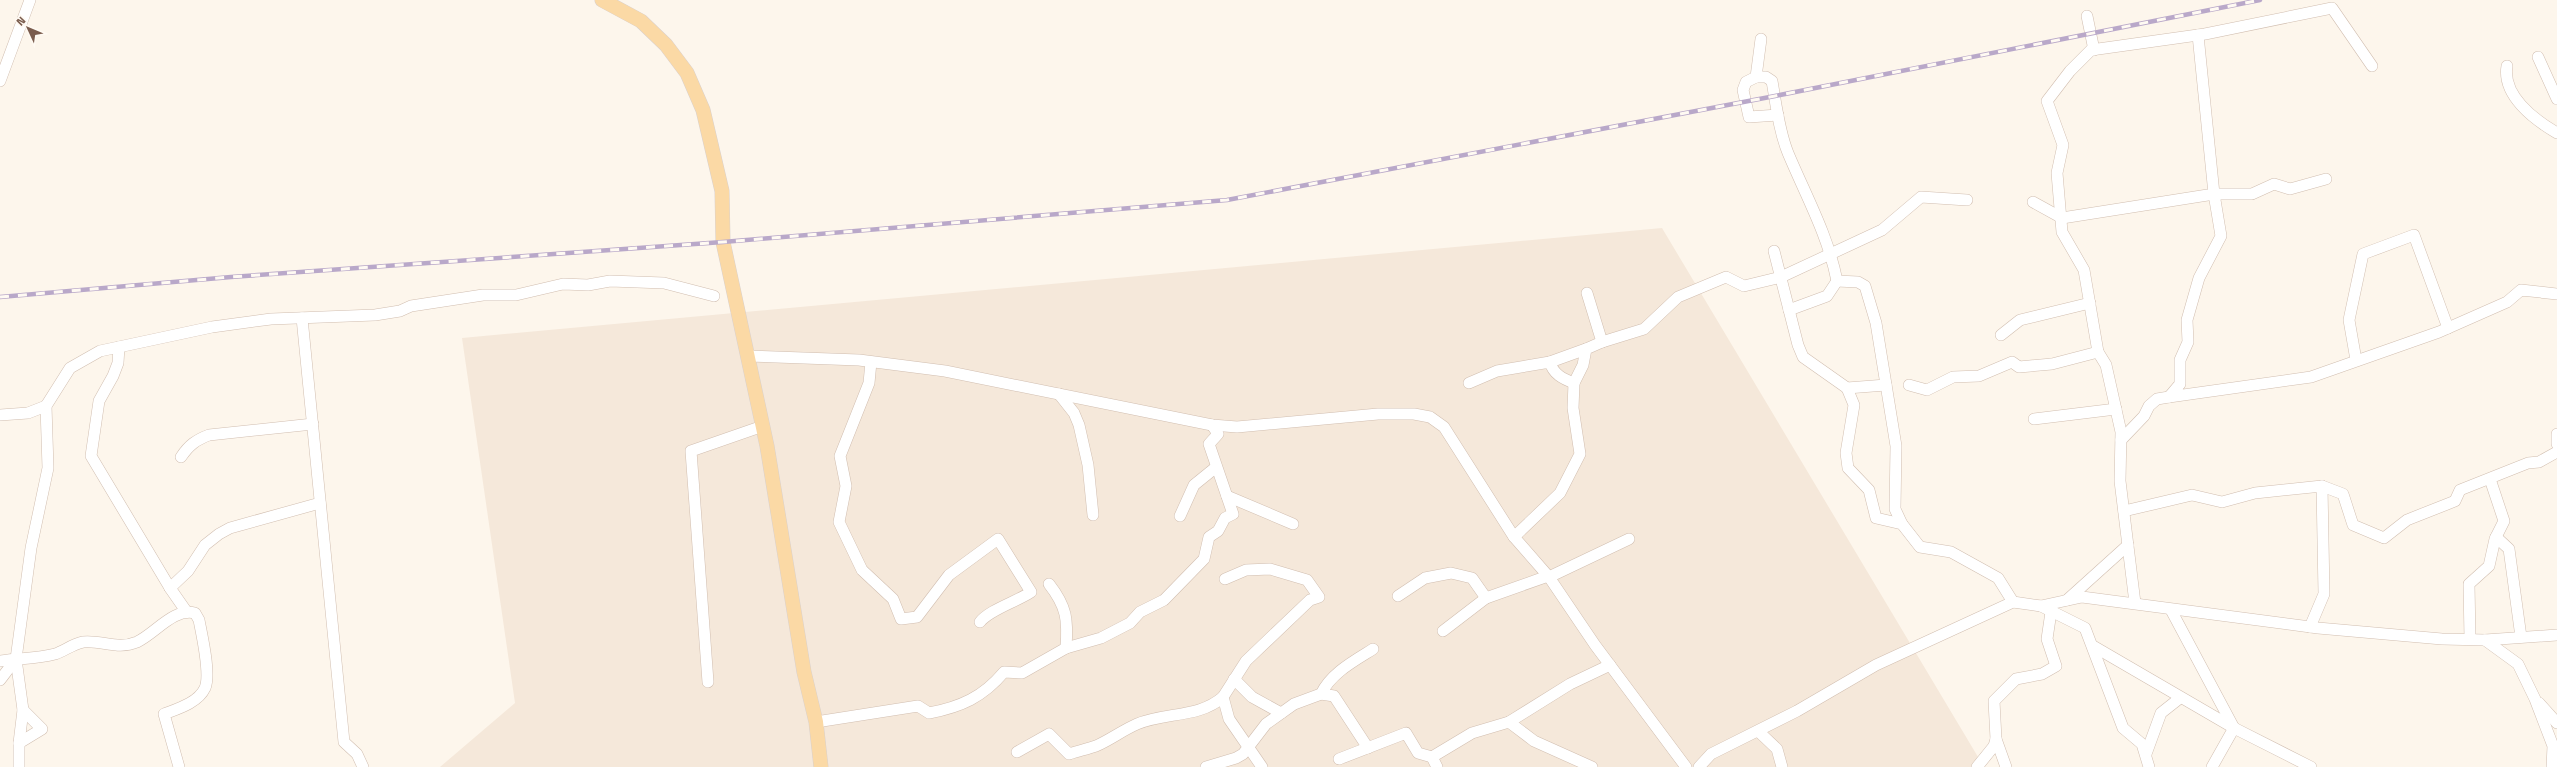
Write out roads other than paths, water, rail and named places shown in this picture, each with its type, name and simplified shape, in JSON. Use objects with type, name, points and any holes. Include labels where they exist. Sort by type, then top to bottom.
[{"type":"main road","points":[[602,0],[641,21],[666,45],[687,73],[703,110],[722,191],[723,242],[763,426],[804,672],[816,722],[821,767]]},
{"type":"street","points":[[0,81],[30,0]]},
{"type":"street","points":[[2136,603],[2120,481],[2121,440],[2116,409],[2106,365],[2098,352],[2084,270],[2062,232],[2058,173],[2062,145],[2047,101],[2070,71],[2094,50],[2198,35],[2332,8],[2372,66]]},
{"type":"street","points":[[2087,16],[2094,50]]},
{"type":"street","points":[[2169,397],[2180,384],[2180,360],[2188,342],[2187,320],[2199,278],[2220,236],[2214,194],[2198,35]]},
{"type":"street","points":[[1756,77],[1761,38]]},
{"type":"street","points":[[2538,57],[2557,99]]},
{"type":"street","points":[[2507,66],[2506,80],[2514,98],[2557,132]]},
{"type":"street","points":[[1778,115],[1749,117],[1743,90],[1746,82],[1756,77],[1766,77],[1772,81],[1787,152],[1815,210],[1832,254],[1837,282],[1827,296],[1789,310]]},
{"type":"street","points":[[2033,202],[2062,218],[2214,194],[2252,194],[2274,184],[2290,189],[2326,179]]},
{"type":"street","points":[[1470,383],[1497,371],[1550,362],[1602,342],[1644,329],[1678,297],[1726,277],[1744,286],[1781,277],[1882,230],[1921,197],[1967,200]]},
{"type":"street","points":[[2356,360],[2349,320],[2363,254],[2414,235],[2448,328]]},
{"type":"street","points":[[1774,251],[1798,345],[1803,357],[1847,388],[1854,405],[1846,453],[1848,468],[1870,490],[1876,518],[1902,524]]},
{"type":"street","points":[[20,767],[19,743],[23,710],[16,659],[31,548],[48,468],[46,406],[70,368],[100,351],[212,327],[302,318],[375,315],[433,302],[483,295],[516,295],[564,284],[588,285],[610,281],[664,284],[714,296]]},
{"type":"street","points":[[1837,282],[1858,282],[1865,286],[1876,323],[1896,446],[1895,509],[1902,524],[1920,547],[1951,552],[1998,578],[2013,602]]},
{"type":"street","points":[[2121,440],[2144,416],[2149,406],[2157,399],[2311,377],[2448,328],[2507,302],[2521,290],[2557,294]]},
{"type":"street","points":[[1587,293],[1602,342]]},
{"type":"street","points":[[2001,335],[2020,320],[2090,303]]},
{"type":"street","points":[[302,318],[344,742],[357,754],[363,767]]},
{"type":"street","points":[[119,347],[118,363],[113,376],[99,401],[91,456],[170,588],[186,611],[195,613],[199,620],[206,673],[205,688],[189,704],[164,714],[179,767]]},
{"type":"street","points":[[1514,537],[1560,492],[1580,454],[1573,408],[1574,383],[1583,365],[1586,349]]},
{"type":"street","points":[[1909,385],[1927,390],[1953,377],[1979,376],[2012,362],[2019,367],[2052,364],[2098,352]]},
{"type":"street","points":[[748,356],[871,362],[945,371],[1212,425],[1237,427],[1378,414],[1414,414],[1430,417],[1444,427],[1514,537],[1548,576],[1610,665],[1686,767]]},
{"type":"street","points":[[871,362],[869,383],[840,456],[846,486],[839,522],[862,570],[894,599],[901,619],[917,617],[949,575],[998,539],[1031,592],[1014,603],[986,614],[980,622]]},
{"type":"street","points":[[1550,362],[1552,369],[1563,379],[1574,383]]},
{"type":"street","points":[[1847,388],[1886,385]]},
{"type":"street","points":[[1059,394],[1074,413],[1079,425],[1088,466],[1093,515]]},
{"type":"street","points":[[0,415],[28,412],[46,406]]},
{"type":"street","points":[[2034,419],[2116,409]]},
{"type":"street","points":[[181,457],[187,447],[209,435],[313,424]]},
{"type":"street","points":[[816,722],[918,706],[929,713],[949,709],[979,696],[992,686],[1004,672],[1022,673],[1066,648],[1102,638],[1130,623],[1140,612],[1164,600],[1204,559],[1209,537],[1218,531],[1225,518],[1233,514],[1215,468],[1208,444],[1218,434],[1212,425]]},
{"type":"street","points":[[708,682],[691,451],[763,426]]},
{"type":"street","points":[[2557,434],[2557,444]]},
{"type":"street","points":[[2124,511],[2192,494],[2222,502],[2255,493],[2322,486],[2343,494],[2353,525],[2384,538],[2407,520],[2455,501],[2460,490],[2528,463],[2545,460],[2557,452]]},
{"type":"street","points":[[1180,516],[1194,486],[1215,468]]},
{"type":"street","points":[[2470,639],[2469,584],[2489,566],[2496,537],[2504,521],[2490,479]]},
{"type":"street","points":[[2310,627],[2324,594],[2322,486]]},
{"type":"street","points":[[1227,496],[1293,524]]},
{"type":"street","points":[[170,588],[188,571],[205,545],[219,534],[230,528],[320,503]]},
{"type":"street","points":[[2496,537],[2509,549],[2521,637]]},
{"type":"street","points":[[1443,631],[1486,598],[1548,576],[1629,539]]},
{"type":"street","points":[[2065,602],[2128,545]]},
{"type":"street","points":[[1017,752],[1049,734],[1070,754],[1096,745],[1137,724],[1168,715],[1192,713],[1212,706],[1223,697],[1246,661],[1310,600],[1319,597],[1307,580],[1270,569],[1246,570],[1225,579]]},
{"type":"street","points":[[1398,596],[1425,578],[1451,573],[1472,578],[1486,598]]},
{"type":"street","points":[[1049,584],[1062,600],[1068,623],[1066,648]]},
{"type":"street","points":[[1699,767],[1711,754],[1758,731],[1876,665],[2013,602],[2041,606],[2065,602],[2082,597],[2136,603],[2171,610],[2310,627],[2485,640],[2557,635]]},
{"type":"street","points":[[2041,606],[2085,628],[2123,728],[2142,744],[2146,754],[2148,767]]},
{"type":"street","points":[[2171,610],[2234,728]]},
{"type":"street","points":[[0,660],[44,656],[81,642],[97,641],[116,646],[136,642],[186,611]]},
{"type":"street","points":[[2006,767],[1996,740],[1994,701],[2016,679],[2042,674],[2056,666],[2047,639],[2051,612]]},
{"type":"street","points":[[2485,640],[2518,664],[2535,699],[2553,746],[2552,767]]},
{"type":"street","points":[[2093,646],[2180,698],[2234,728],[2311,767]]},
{"type":"street","points":[[1321,694],[1324,687],[1341,670],[1373,649]]},
{"type":"street","points":[[0,680],[16,659]]},
{"type":"street","points":[[1339,760],[1406,733],[1418,753],[1434,762],[1472,733],[1510,722],[1570,684],[1610,665]]},
{"type":"street","points":[[1234,679],[1252,698],[1281,713]]},
{"type":"street","points":[[1206,767],[1232,763],[1243,754],[1248,744],[1266,724],[1294,704],[1321,694],[1334,696],[1368,748]]},
{"type":"street","points":[[1223,697],[1229,719],[1248,744],[1262,767]]},
{"type":"street","points":[[2146,754],[2161,713],[2180,698]]},
{"type":"street","points":[[2535,699],[2557,723]]},
{"type":"street","points":[[19,743],[42,729],[23,710]]},
{"type":"street","points":[[1510,722],[1534,741],[1592,767]]},
{"type":"street","points":[[2212,767],[2234,728]]},
{"type":"street","points":[[1758,731],[1777,750],[1782,767]]},
{"type":"street","points":[[1977,767],[1994,746],[1996,740]]},
{"type":"railway","points":[[0,297],[231,277],[723,242],[1227,200],[1775,96],[2260,0]]}]
